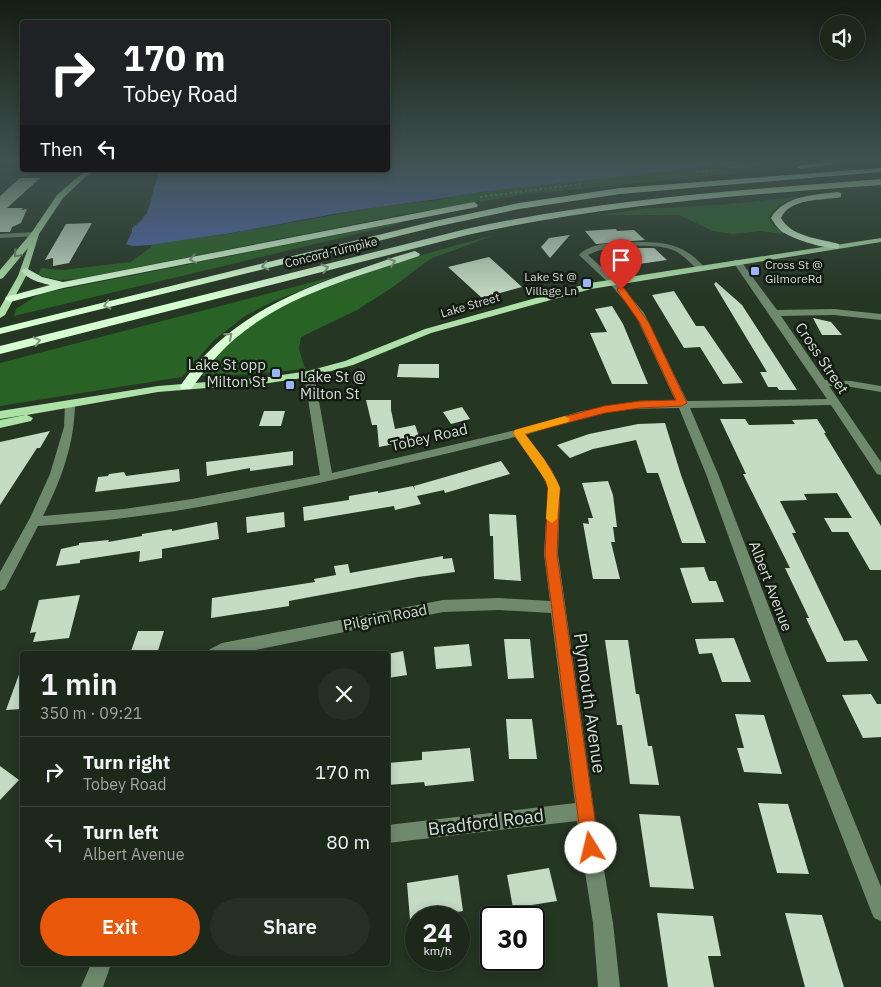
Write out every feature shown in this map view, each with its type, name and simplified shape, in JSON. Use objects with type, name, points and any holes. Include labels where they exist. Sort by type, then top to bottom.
[{"type":"highway","points":[[5,301],[62,285],[465,207]]},
{"type":"highway","name":"Concord Turnpike","points":[[0,331],[460,218],[515,207]]},
{"type":"highway","name":"Concord Turnpike","points":[[0,350],[484,228],[549,214],[601,207]]},
{"type":"highway","points":[[786,207],[777,214],[777,222],[788,231],[836,246]]},
{"type":"highway","points":[[186,386],[218,346],[242,326],[276,305],[314,289],[484,228]]},
{"type":"highway","points":[[26,271],[41,280],[62,285]]},
{"type":"main road","points":[[0,276],[53,207]]},
{"type":"main road","points":[[0,315],[5,301],[26,271],[31,255],[34,234]]},
{"type":"main road","name":"Lake Street","points":[[0,415],[186,386],[269,380],[309,374],[342,366],[437,328],[576,289],[612,281],[881,240]]},
{"type":"main road","name":"Lake Street","points":[[0,424],[70,405]]},
{"type":"street","points":[[0,236],[34,234]]},
{"type":"street","name":"Albert Avenue","points":[[701,268],[681,251],[664,244],[604,247],[583,253],[588,261],[612,281],[632,303],[642,318],[682,403],[712,474],[780,657],[881,911]]},
{"type":"street","name":"Cross Street","points":[[737,262],[774,313],[881,471]]},
{"type":"street","points":[[774,313],[834,312],[881,317]]},
{"type":"street","points":[[309,374],[327,478]]},
{"type":"street","points":[[822,384],[851,384],[881,389]]},
{"type":"street","name":"Tobey Road","points":[[33,522],[124,514],[192,504],[327,478],[518,433],[604,410],[640,404],[834,402]]},
{"type":"street","points":[[0,584],[51,485],[70,427],[70,405]]},
{"type":"street","name":"Plymouth Avenue","points":[[518,433],[547,472],[554,488],[551,554],[584,811],[603,923],[610,987]]},
{"type":"street","name":"Pilgrim Road","points":[[220,651],[444,606],[499,604],[557,607]]},
{"type":"street","name":"Bradford Road","points":[[390,834],[584,811]]},
{"type":"street","points":[[92,987],[100,966]]},
{"type":"green space","points":[[379,207],[449,207],[77,279],[58,280],[38,275],[41,268],[63,270],[131,262],[152,245],[162,242],[227,234]]},
{"type":"green space","points":[[777,207],[769,217],[771,223],[784,234],[760,231],[733,234],[713,231],[679,215],[596,215],[643,209]]},
{"type":"green space","points":[[402,222],[14,316],[16,309],[39,294]]},
{"type":"green space","points":[[495,235],[430,259],[390,289],[357,310],[301,337],[299,349],[305,369],[254,374],[202,376],[216,356],[232,339],[251,324],[295,300],[379,268]]},
{"type":"green space","points":[[336,276],[272,302],[245,316],[213,341],[182,377],[0,406],[0,363]]},
{"type":"water","points":[[377,207],[159,244],[131,246],[126,244],[132,228],[146,214],[149,208]]},
{"type":"building","points":[[0,207],[27,209],[21,223],[12,227],[10,232],[0,232]]},
{"type":"building","points":[[92,223],[69,263],[53,266],[53,258],[45,260],[66,224]]},
{"type":"building","points":[[616,229],[617,231],[634,230],[645,240],[596,244],[585,231]]},
{"type":"building","points":[[570,235],[550,258],[541,247],[549,238]]},
{"type":"building","points":[[628,248],[654,248],[667,260],[618,267],[604,251]]},
{"type":"building","points":[[489,257],[522,287],[482,298],[448,267]]},
{"type":"building","points":[[716,282],[742,305],[797,390],[779,390],[777,387],[768,387],[760,372],[767,372],[714,284]]},
{"type":"building","points":[[674,291],[696,326],[704,326],[743,383],[723,384],[700,347],[684,348],[652,295]]},
{"type":"building","points":[[612,306],[623,324],[648,384],[612,384],[590,333],[607,332],[595,309]]},
{"type":"building","points":[[813,318],[831,322],[842,335],[822,335]]},
{"type":"building","points":[[399,364],[439,364],[439,378],[397,377]]},
{"type":"building","points":[[366,400],[391,400],[395,429],[415,425],[420,439],[379,447],[377,425],[372,425]]},
{"type":"building","points":[[462,407],[470,419],[451,424],[443,412]]},
{"type":"building","points":[[264,411],[285,411],[281,426],[259,426]]},
{"type":"building","points":[[720,419],[745,419],[749,425],[795,424],[792,420],[817,419],[826,433],[824,433],[881,526],[881,570],[870,570],[848,532],[832,532],[824,518],[852,518],[837,493],[804,494],[807,500],[780,501],[796,533],[792,533],[844,641],[857,640],[868,661],[827,662],[806,618],[809,618],[785,568],[790,568],[743,474],[746,474]]},
{"type":"building","points":[[665,423],[681,475],[706,543],[682,543],[658,473],[647,473],[636,440],[593,449],[570,458],[557,445],[589,434],[638,424]]},
{"type":"building","points":[[50,431],[40,448],[37,448],[0,505],[0,442]]},
{"type":"building","points":[[293,451],[293,465],[250,471],[250,468],[207,476],[206,462]]},
{"type":"building","points":[[501,461],[510,474],[445,493],[444,490],[417,496],[421,504],[395,510],[394,506],[304,521],[303,507],[349,500],[349,496],[378,491],[378,493],[413,486],[415,490],[414,486]]},
{"type":"building","points":[[179,469],[180,481],[177,482],[95,492],[98,477],[124,472],[126,476]]},
{"type":"building","points":[[608,481],[613,495],[617,527],[613,527],[615,542],[611,542],[620,579],[593,579],[583,523],[589,524],[588,518],[593,518],[582,483]]},
{"type":"building","points":[[284,512],[285,527],[247,533],[246,517]]},
{"type":"building","points":[[489,514],[516,515],[521,581],[494,579],[493,536],[490,536]]},
{"type":"building","points":[[217,522],[219,539],[162,549],[162,558],[139,562],[140,551],[80,560],[80,563],[56,566],[61,549],[79,545],[79,543],[109,540],[108,542],[142,536],[142,534],[172,529],[172,531]]},
{"type":"building","points":[[443,556],[443,559],[452,558],[455,572],[289,601],[289,606],[211,618],[212,598],[315,582],[314,579],[336,575],[334,566],[348,564],[350,573]]},
{"type":"building","points":[[704,567],[709,581],[716,581],[724,602],[692,603],[680,568]]},
{"type":"building","points":[[80,595],[69,638],[33,642],[36,632],[30,633],[39,600]]},
{"type":"building","points":[[138,631],[164,631],[158,651],[131,651]]},
{"type":"building","points":[[734,638],[751,682],[722,682],[712,653],[699,654],[695,639]]},
{"type":"building","points":[[504,639],[530,639],[534,678],[508,679]]},
{"type":"building","points":[[605,640],[628,640],[636,694],[639,694],[648,746],[652,746],[659,785],[630,784],[622,725],[617,725]]},
{"type":"building","points":[[469,644],[472,666],[436,669],[434,647]]},
{"type":"building","points":[[403,651],[407,675],[390,678],[390,654]]},
{"type":"building","points":[[20,672],[20,709],[6,710]]},
{"type":"building","points":[[871,694],[877,704],[881,704],[881,737],[863,738],[842,695]]},
{"type":"building","points":[[735,714],[764,715],[782,774],[744,772],[737,748],[744,748]]},
{"type":"building","points":[[506,719],[532,719],[537,759],[509,759]]},
{"type":"building","points":[[470,748],[474,781],[425,786],[424,782],[390,785],[390,763],[422,760],[422,752]]},
{"type":"building","points":[[0,766],[19,780],[0,800]]},
{"type":"building","points":[[758,803],[788,804],[809,874],[777,873]]},
{"type":"building","points":[[639,814],[680,816],[694,889],[650,887]]},
{"type":"building","points":[[549,868],[557,901],[513,906],[507,875]]},
{"type":"building","points":[[458,875],[462,906],[409,906],[407,883]]},
{"type":"building","points":[[657,913],[713,916],[721,956],[708,956],[714,987],[668,987]]},
{"type":"building","points":[[785,913],[822,915],[844,987],[805,987]]},
{"type":"slow traffic","points":[[552,519],[554,488],[547,472],[518,433],[565,419]]},
{"type":"place","name":"Cross St @ GilmoreRd","points":[[755,271]]},
{"type":"place","name":"Lake St @ Village Ln","points":[[587,283]]},
{"type":"place","name":"Lake St opp Milton St","points":[[276,373]]},
{"type":"place","name":"Lake St @ Milton St","points":[[290,385]]},
{"type":"route","points":[[591,848],[584,811],[551,554],[551,520],[554,488],[547,472],[518,433],[582,414],[640,404],[682,403],[639,313],[621,290]]}]
